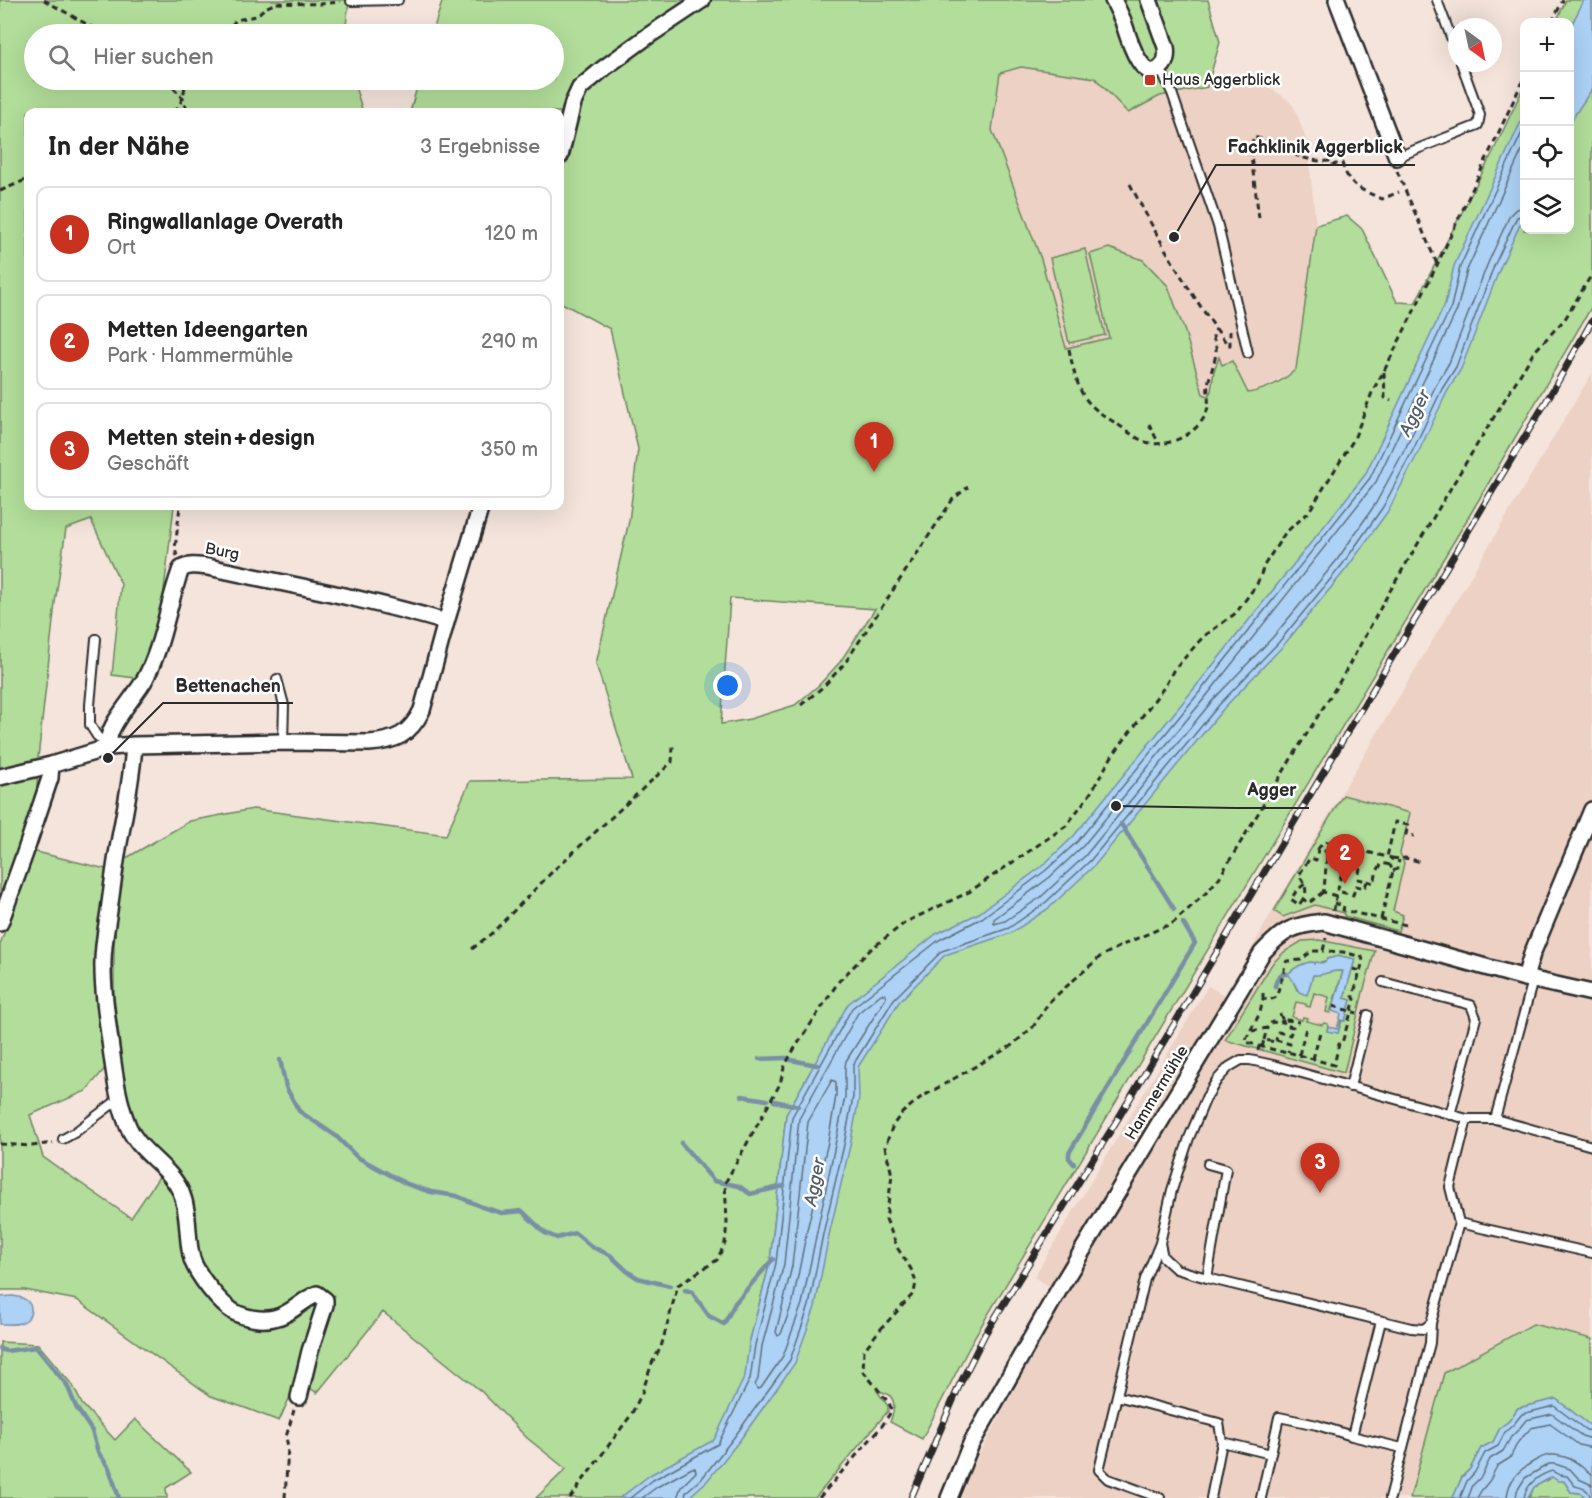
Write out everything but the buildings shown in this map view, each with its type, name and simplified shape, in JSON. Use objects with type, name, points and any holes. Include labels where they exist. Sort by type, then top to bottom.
[{"type":"street","points":[[564,140],[573,103],[580,88],[648,36],[702,0]]},
{"type":"street","points":[[1113,0],[1138,60],[1149,70],[1160,68],[1167,58],[1166,47],[1149,0]]},
{"type":"street","points":[[1337,0],[1397,157]]},
{"type":"street","points":[[0,777],[51,765],[110,747],[283,742],[384,742],[399,737],[417,722],[422,710],[480,510]]},
{"type":"street","name":"Burg","points":[[181,569],[194,565],[208,567],[406,610],[446,622]]},
{"type":"street","points":[[110,747],[109,738],[112,729],[145,680],[161,644],[181,569]]},
{"type":"street","points":[[134,745],[132,773],[119,845],[102,969],[119,1099],[134,1139],[164,1168],[181,1192],[185,1205],[192,1258],[198,1273],[211,1290],[233,1311],[248,1317],[265,1319],[284,1315],[317,1294],[325,1300],[299,1397]]},
{"type":"street","points":[[0,923],[26,853],[50,778],[51,765]]},
{"type":"street","points":[[1529,979],[1532,954],[1592,810]]},
{"type":"street","name":"Hammermühle","points":[[949,1498],[971,1444],[1056,1295],[1262,953],[1278,936],[1302,924],[1324,921],[1529,979],[1592,993]]},
{"type":"lane","points":[[351,1],[398,0]]},
{"type":"lane","points":[[1437,0],[1448,29]]},
{"type":"lane","points":[[1160,68],[1172,93],[1218,226],[1248,353]]},
{"type":"lane","points":[[1397,157],[1478,125],[1480,115],[1464,72]]},
{"type":"lane","points":[[96,639],[90,725],[97,736],[110,747]]},
{"type":"lane","points":[[277,679],[284,705],[283,742]]},
{"type":"lane","points":[[1495,1119],[1529,979]]},
{"type":"lane","points":[[1383,982],[1471,1005],[1476,1018],[1450,1115]]},
{"type":"lane","points":[[1350,1087],[1368,1016]]},
{"type":"lane","points":[[1160,1498],[1108,1479],[1099,1470],[1145,1279],[1160,1243],[1172,1191],[1189,1138],[1206,1098],[1228,1067],[1241,1060],[1250,1060],[1450,1115],[1467,1119],[1495,1119],[1592,1146]]},
{"type":"lane","points":[[63,1138],[74,1134],[119,1099]]},
{"type":"lane","points":[[1390,1498],[1430,1343],[1431,1323],[1459,1223],[1450,1187],[1467,1119]]},
{"type":"lane","points":[[1207,1278],[1226,1169],[1208,1164]]},
{"type":"lane","points":[[1459,1223],[1592,1253]]},
{"type":"lane","points":[[1160,1243],[1164,1257],[1176,1269],[1411,1328],[1424,1329],[1431,1323]]},
{"type":"lane","points":[[1352,1436],[1381,1321]]},
{"type":"lane","points":[[1117,1396],[1220,1423],[1222,1442],[1211,1498]]},
{"type":"lane","points":[[1262,1498],[1279,1417],[1402,1448]]},
{"type":"lane","points":[[1222,1442],[1271,1454]]},
{"type":"path","points":[[44,0],[86,24]]},
{"type":"path","points":[[1554,18],[1563,0]]},
{"type":"path","points":[[233,24],[236,20],[256,16],[265,8],[276,3],[320,4],[351,1]]},
{"type":"path","points":[[570,1498],[620,1430],[642,1393],[652,1363],[661,1347],[678,1285],[717,1260],[725,1243],[727,1222],[725,1183],[780,1084],[791,1054],[839,981],[871,949],[906,922],[969,892],[1066,826],[1090,794],[1112,756],[1165,686],[1173,671],[1203,637],[1236,613],[1257,584],[1265,564],[1285,533],[1308,513],[1354,439],[1373,390],[1437,265],[1520,87]]},
{"type":"path","points":[[175,90],[183,98],[187,108]]},
{"type":"path","points":[[177,108],[184,90]]},
{"type":"path","points":[[1259,218],[1251,156],[1253,137],[1303,158],[1319,161],[1330,160],[1331,165],[1342,163],[1351,182],[1382,199],[1399,192]]},
{"type":"path","points":[[1397,157],[1397,171],[1437,265]]},
{"type":"path","points":[[0,191],[24,181]]},
{"type":"path","points":[[1130,184],[1181,277],[1228,345],[1230,345],[1230,324]]},
{"type":"path","points":[[819,1498],[882,1426],[892,1410],[863,1371],[864,1350],[914,1293],[916,1282],[911,1269],[898,1249],[886,1219],[892,1174],[885,1147],[893,1125],[902,1113],[920,1098],[1011,1046],[1033,1027],[1049,1002],[1101,956],[1173,923],[1219,879],[1342,676],[1468,459],[1534,352],[1565,319],[1592,274]]},
{"type":"path","points":[[1069,349],[1075,375],[1083,394],[1095,409],[1144,441],[1159,444],[1186,435],[1197,428],[1205,416],[1211,369],[1216,350],[1213,335],[1216,330]]},
{"type":"path","points":[[1384,371],[1385,398],[1391,401]]},
{"type":"path","points":[[1149,424],[1159,444]]},
{"type":"path","points":[[801,705],[824,686],[845,663],[953,499],[968,488]]},
{"type":"path","points":[[180,510],[175,549],[181,569]]},
{"type":"path","points":[[472,949],[492,933],[555,869],[672,762],[674,746]]},
{"type":"path","points":[[1387,857],[1395,822],[1408,825],[1406,834],[1414,836]]},
{"type":"path","points":[[1316,861],[1320,845],[1330,841],[1336,844],[1340,853],[1338,862],[1360,868],[1358,879],[1374,883],[1382,863],[1390,865]]},
{"type":"path","points":[[1303,899],[1309,903],[1323,892],[1328,852],[1318,849]]},
{"type":"path","points":[[1342,871],[1346,872],[1350,853],[1359,850],[1400,860],[1405,858],[1422,862]]},
{"type":"path","points":[[1305,884],[1291,899],[1299,905],[1306,894],[1305,884],[1299,875],[1308,861],[1311,858],[1318,864],[1325,865]]},
{"type":"path","points":[[1392,858],[1390,865],[1393,871]]},
{"type":"path","points":[[1381,919],[1393,871],[1397,869],[1400,860]]},
{"type":"path","points":[[1323,892],[1336,896],[1342,871],[1339,870],[1341,863]]},
{"type":"path","points":[[1337,891],[1353,895],[1356,886],[1365,888],[1367,881]]},
{"type":"path","points":[[1334,903],[1344,906],[1344,910],[1406,925]]},
{"type":"path","points":[[1323,951],[1330,923]]},
{"type":"path","points":[[1263,999],[1269,1000],[1277,997],[1284,965],[1287,961],[1301,960],[1312,951],[1343,952],[1362,957],[1363,961],[1353,996],[1355,999],[1334,1065],[1261,1047],[1267,1028],[1272,1022],[1279,1023],[1287,1020],[1299,1022]]},
{"type":"path","points":[[1353,969],[1360,971]]},
{"type":"path","points":[[1246,1039],[1260,1013],[1263,993],[1265,993]]},
{"type":"path","points":[[1333,1006],[1350,1011]]},
{"type":"path","points":[[1276,1040],[1278,1032],[1290,1035],[1293,1027],[1285,1025],[1280,1014]]},
{"type":"path","points":[[1250,1032],[1267,1028]]},
{"type":"path","points":[[1299,1055],[1306,1028]]},
{"type":"path","points":[[1313,1059],[1320,1032]]},
{"type":"path","points":[[1264,1040],[1276,1042],[1276,1040],[1290,1044],[1288,1052]]},
{"type":"path","points":[[0,1144],[32,1146],[63,1138]]},
{"type":"path","points":[[285,1498],[288,1447],[286,1437],[299,1397]]},
{"type":"shaded area","points":[[1022,67],[1095,78],[1128,113],[1160,96],[1207,87],[1237,78],[1258,79],[1289,101],[1294,107],[1307,142],[1316,225],[1296,369],[1292,373],[1257,391],[1247,393],[1236,369],[1222,365],[1220,358],[1214,371],[1209,396],[1203,394],[1185,332],[1168,286],[1109,248],[1090,254],[1109,338],[1066,348],[1041,259],[992,130],[1000,73]]},
{"type":"shaded area","points":[[1592,373],[1592,1339],[1533,1324],[1420,1460],[1410,1498],[961,1498],[973,1466],[1065,1296],[1034,1277],[1208,986],[1226,996],[1341,794]]},
{"type":"green space","points":[[0,0],[349,0],[346,24],[24,24],[24,90],[356,90],[362,108],[24,108],[24,510],[174,510],[163,598],[154,638],[147,659],[135,678],[112,675],[121,584],[91,520],[66,529],[55,603],[38,758],[37,790],[0,903]]},
{"type":"green space","points":[[459,0],[1208,0],[1220,42],[1207,87],[1160,96],[1128,113],[1095,78],[1021,67],[1000,73],[992,130],[1041,259],[1066,348],[1109,338],[1090,254],[1109,248],[1143,260],[1168,286],[1185,332],[1203,394],[1208,396],[1219,357],[1222,365],[1232,361],[1248,393],[1274,384],[1296,369],[1316,225],[1347,216],[1362,229],[1397,302],[1415,303],[1520,95],[1520,234],[1574,234],[1574,18],[1558,18],[1566,0],[1592,0],[1592,306],[1471,513],[975,1336],[922,1439],[890,1422],[893,1402],[884,1392],[877,1391],[888,1406],[888,1411],[815,1498],[622,1498],[622,1496],[620,1498],[536,1498],[566,1469],[527,1438],[482,1392],[383,1312],[317,1393],[298,1379],[279,1421],[211,1396],[77,1300],[25,1290],[0,1290],[0,945],[32,851],[106,869],[96,953],[107,1066],[86,1091],[30,1115],[43,1157],[131,1218],[161,1174],[130,1117],[126,1099],[114,997],[114,945],[121,861],[190,821],[253,809],[446,835],[470,781],[632,779],[596,664],[629,521],[638,449],[610,329],[564,304],[564,108],[411,108],[416,90],[564,90],[564,24],[435,24],[442,2]],"holes":[[[730,598],[875,609],[840,662],[819,685],[795,705],[750,719],[721,724]],[[811,1070],[779,1297],[750,1346],[770,1262],[786,1115]]]},
{"type":"green space","points":[[1085,249],[1105,335],[1069,343],[1050,258]]},
{"type":"green space","points":[[1343,795],[1410,813],[1400,853],[1404,863],[1393,911],[1403,915],[1398,931],[1344,916],[1344,913],[1315,905],[1283,917],[1274,911]]},
{"type":"green space","points":[[1319,940],[1375,951],[1344,1073],[1225,1040],[1272,964],[1284,952],[1302,941]],"holes":[[[1340,956],[1355,959],[1344,998],[1351,1000],[1338,1033],[1327,1031],[1328,1024],[1322,1025],[1306,1021],[1307,1018],[1303,1017],[1302,1020],[1292,1017],[1296,1002],[1310,1007],[1314,993],[1329,997],[1326,1012],[1330,1013],[1343,971],[1313,975],[1307,994],[1297,990],[1289,973],[1310,962],[1315,964]]]},
{"type":"green space","points":[[1533,1324],[1592,1339],[1592,1427],[1556,1399],[1518,1408],[1509,1421],[1500,1428],[1493,1442],[1481,1448],[1470,1469],[1462,1477],[1453,1498],[1410,1498],[1444,1373]]},
{"type":"green space","points":[[0,1342],[38,1344],[73,1386],[82,1404],[115,1440],[135,1419],[191,1472],[166,1488],[167,1498],[0,1498]]},
{"type":"green space","points":[[1552,1477],[1564,1481],[1571,1492],[1580,1493],[1587,1498],[1529,1498],[1534,1487]]},
{"type":"water","points":[[1584,0],[1592,0],[1592,89],[1574,117],[1574,72],[1574,20]]},
{"type":"water","points":[[1520,124],[1520,225],[1500,268],[1461,369],[1447,392],[1388,511],[1347,568],[1283,646],[1224,708],[1095,865],[1049,908],[1011,933],[945,955],[899,1002],[858,1067],[859,1098],[850,1146],[815,1307],[795,1363],[740,1440],[707,1481],[688,1498],[620,1498],[650,1475],[714,1440],[745,1376],[749,1344],[770,1262],[786,1115],[848,1004],[936,934],[979,913],[1041,867],[1073,837],[1365,475],[1445,304],[1454,266]]},
{"type":"water","points":[[1340,956],[1355,959],[1344,998],[1351,1000],[1345,1021],[1341,1020],[1338,1033],[1327,1031],[1328,1027],[1337,1029],[1341,1014],[1332,1011],[1343,971],[1313,975],[1307,995],[1299,992],[1289,975],[1285,973],[1307,963],[1322,963],[1327,959]]},
{"type":"water","points":[[13,1296],[27,1301],[31,1307],[30,1314],[24,1322],[0,1324],[0,1297]]},
{"type":"water","points":[[1556,1399],[1592,1427],[1592,1498],[1571,1492],[1564,1481],[1558,1481],[1552,1477],[1534,1487],[1528,1498],[1453,1498],[1462,1477],[1470,1469],[1481,1448],[1493,1442],[1500,1428],[1509,1421],[1518,1408]]},
{"type":"waterway","points":[[1121,824],[1174,909]]},
{"type":"waterway","points":[[1074,1164],[1069,1158],[1069,1153],[1195,943],[1183,923]]},
{"type":"waterway","points":[[1275,986],[1279,976],[1286,974]]},
{"type":"waterway","points":[[759,1059],[786,1058]]},
{"type":"waterway","points":[[280,1060],[286,1087],[299,1111],[336,1136],[357,1157],[407,1184],[431,1192],[457,1196],[502,1213],[522,1211],[545,1233],[557,1238],[575,1233],[592,1247],[610,1255],[638,1278],[670,1286]]},
{"type":"waterway","points":[[791,1060],[817,1065]]},
{"type":"waterway","points":[[742,1096],[767,1100]]},
{"type":"waterway","points":[[774,1101],[798,1106]]},
{"type":"waterway","points":[[681,1143],[714,1181],[739,1186],[750,1194],[784,1186]]},
{"type":"waterway","points":[[685,1290],[692,1292],[709,1316],[724,1324],[735,1303],[773,1259]]},
{"type":"waterway","points":[[0,1349],[6,1351],[36,1347],[67,1385],[76,1407],[92,1431],[98,1452],[109,1468],[119,1498]]},
{"type":"railway","points":[[911,1498],[960,1384],[985,1334],[1119,1117],[1592,321]]},
{"type":"place","name":"Haus Aggerblick","points":[[1150,80]]},
{"type":"place","name":"Fachklinik Aggerblick","points":[[1174,237]]},
{"type":"place","name":"Ringwallanlage Overath","points":[[874,472]]},
{"type":"place","name":"Bettenachen","points":[[108,758]]},
{"type":"place","name":"Agger","points":[[1116,806]]},
{"type":"place","name":"Metten Ideengarten","points":[[1345,884]]},
{"type":"place","name":"Metten stein+design","points":[[1320,1193]]}]
